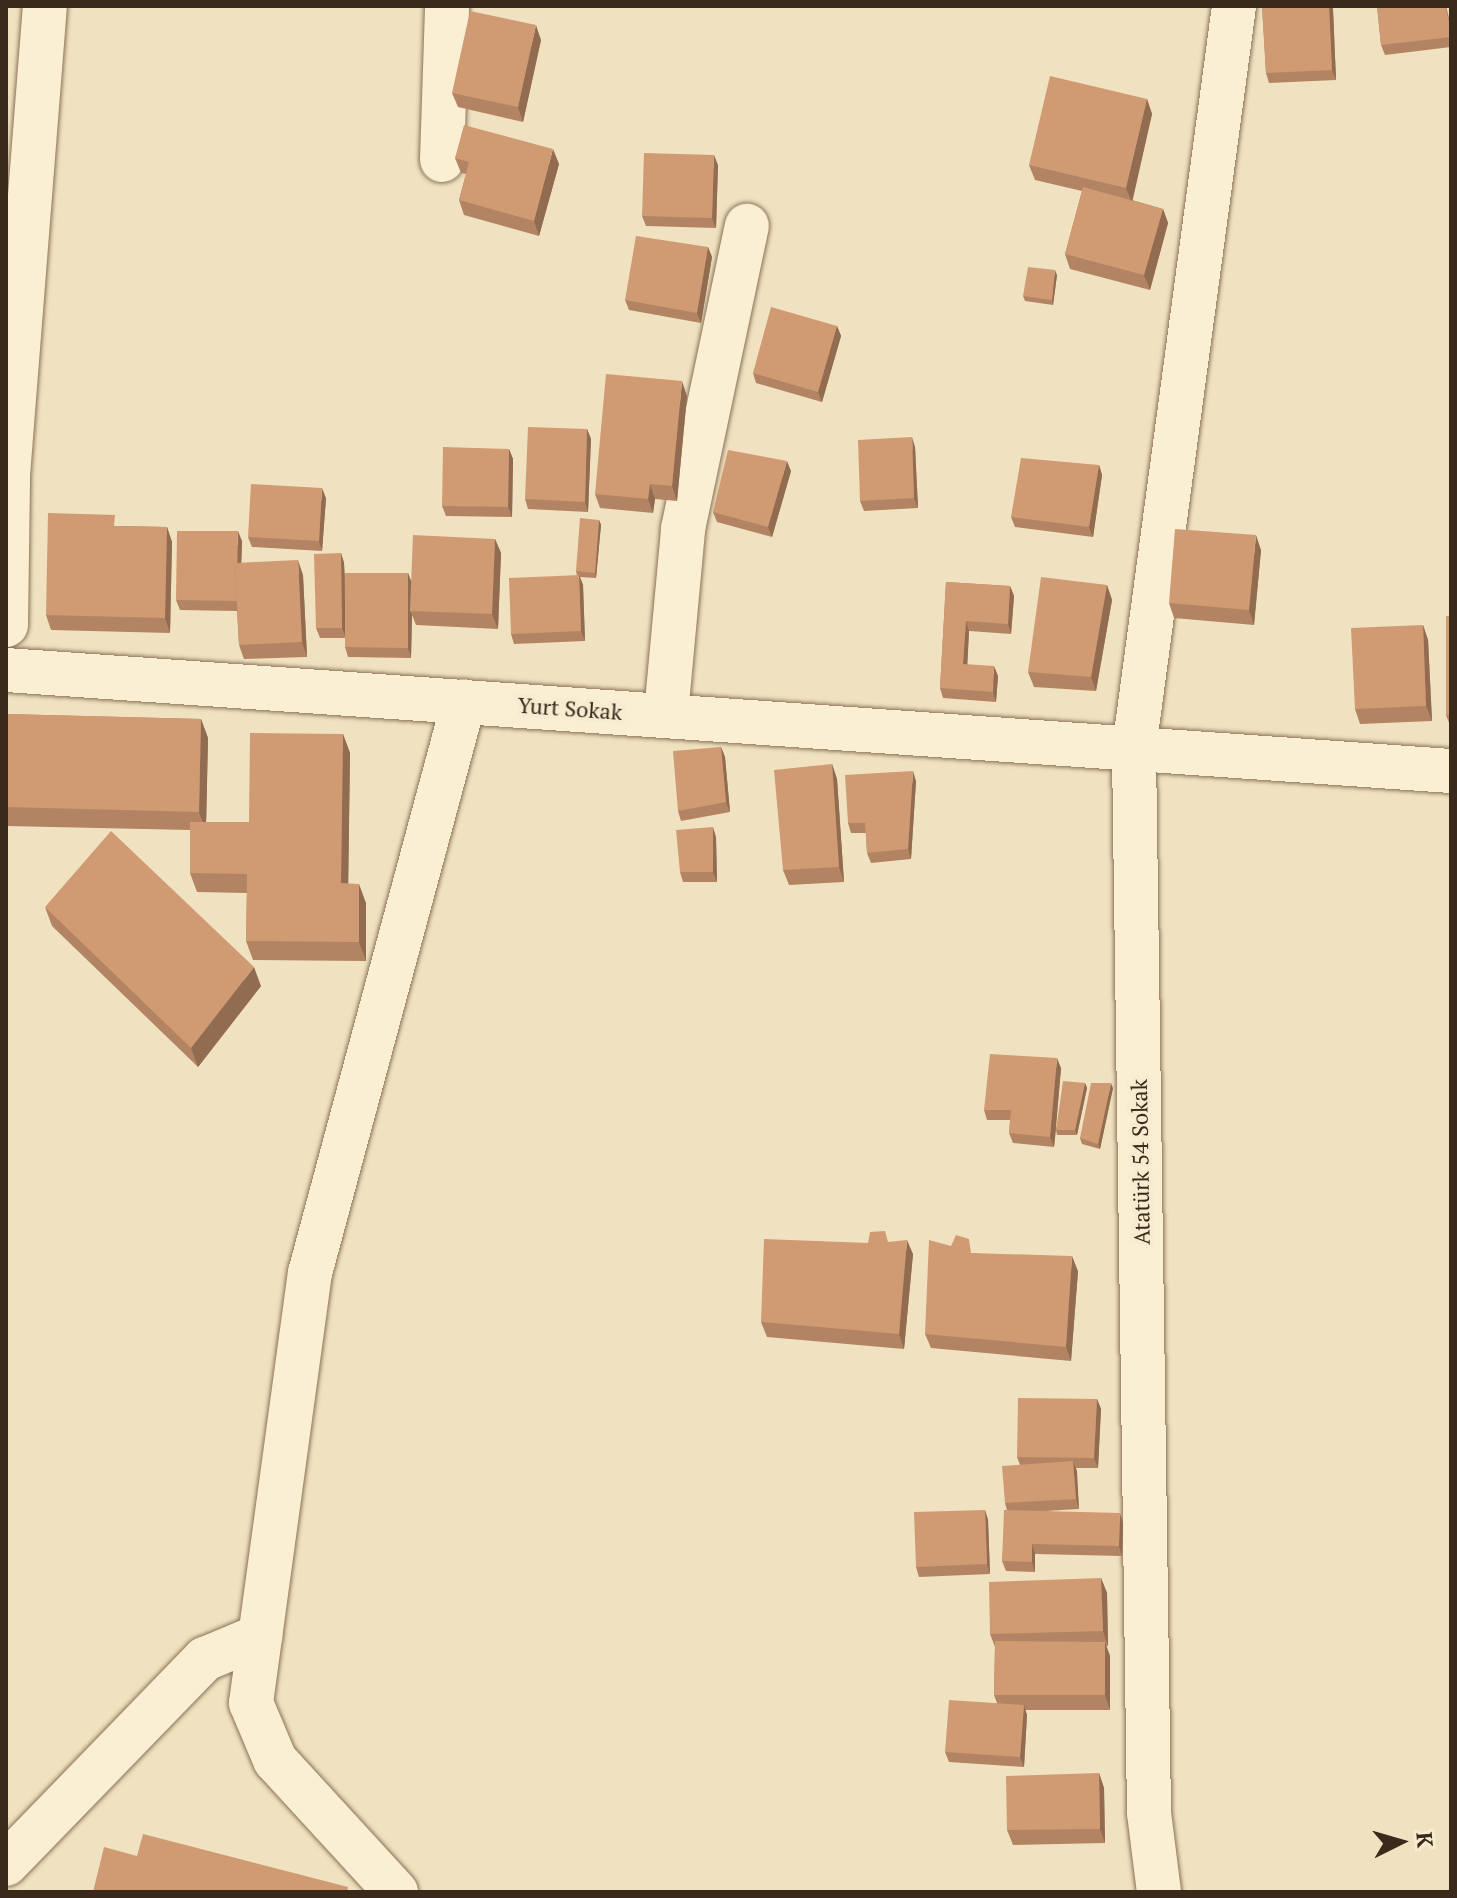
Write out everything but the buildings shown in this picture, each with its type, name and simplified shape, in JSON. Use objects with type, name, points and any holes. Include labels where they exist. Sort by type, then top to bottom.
[{"type":"street","points":[[6,625],[8,475],[45,6]]},
{"type":"street","points":[[442,160],[447,6]]},
{"type":"street","name":"Atatürk 54 Sokak","points":[[1159,1892],[1149,1813],[1134,749],[1234,6]]},
{"type":"street","points":[[666,714],[683,529],[747,226]]},
{"type":"street","name":"Yurt Sokak","points":[[6,670],[1134,749]]},
{"type":"street","points":[[396,1892],[275,1760],[251,1703],[310,1273],[464,701]]},
{"type":"street","points":[[1134,749],[1451,771]]},
{"type":"street","points":[[6,1864],[205,1659],[260,1636]]}]
